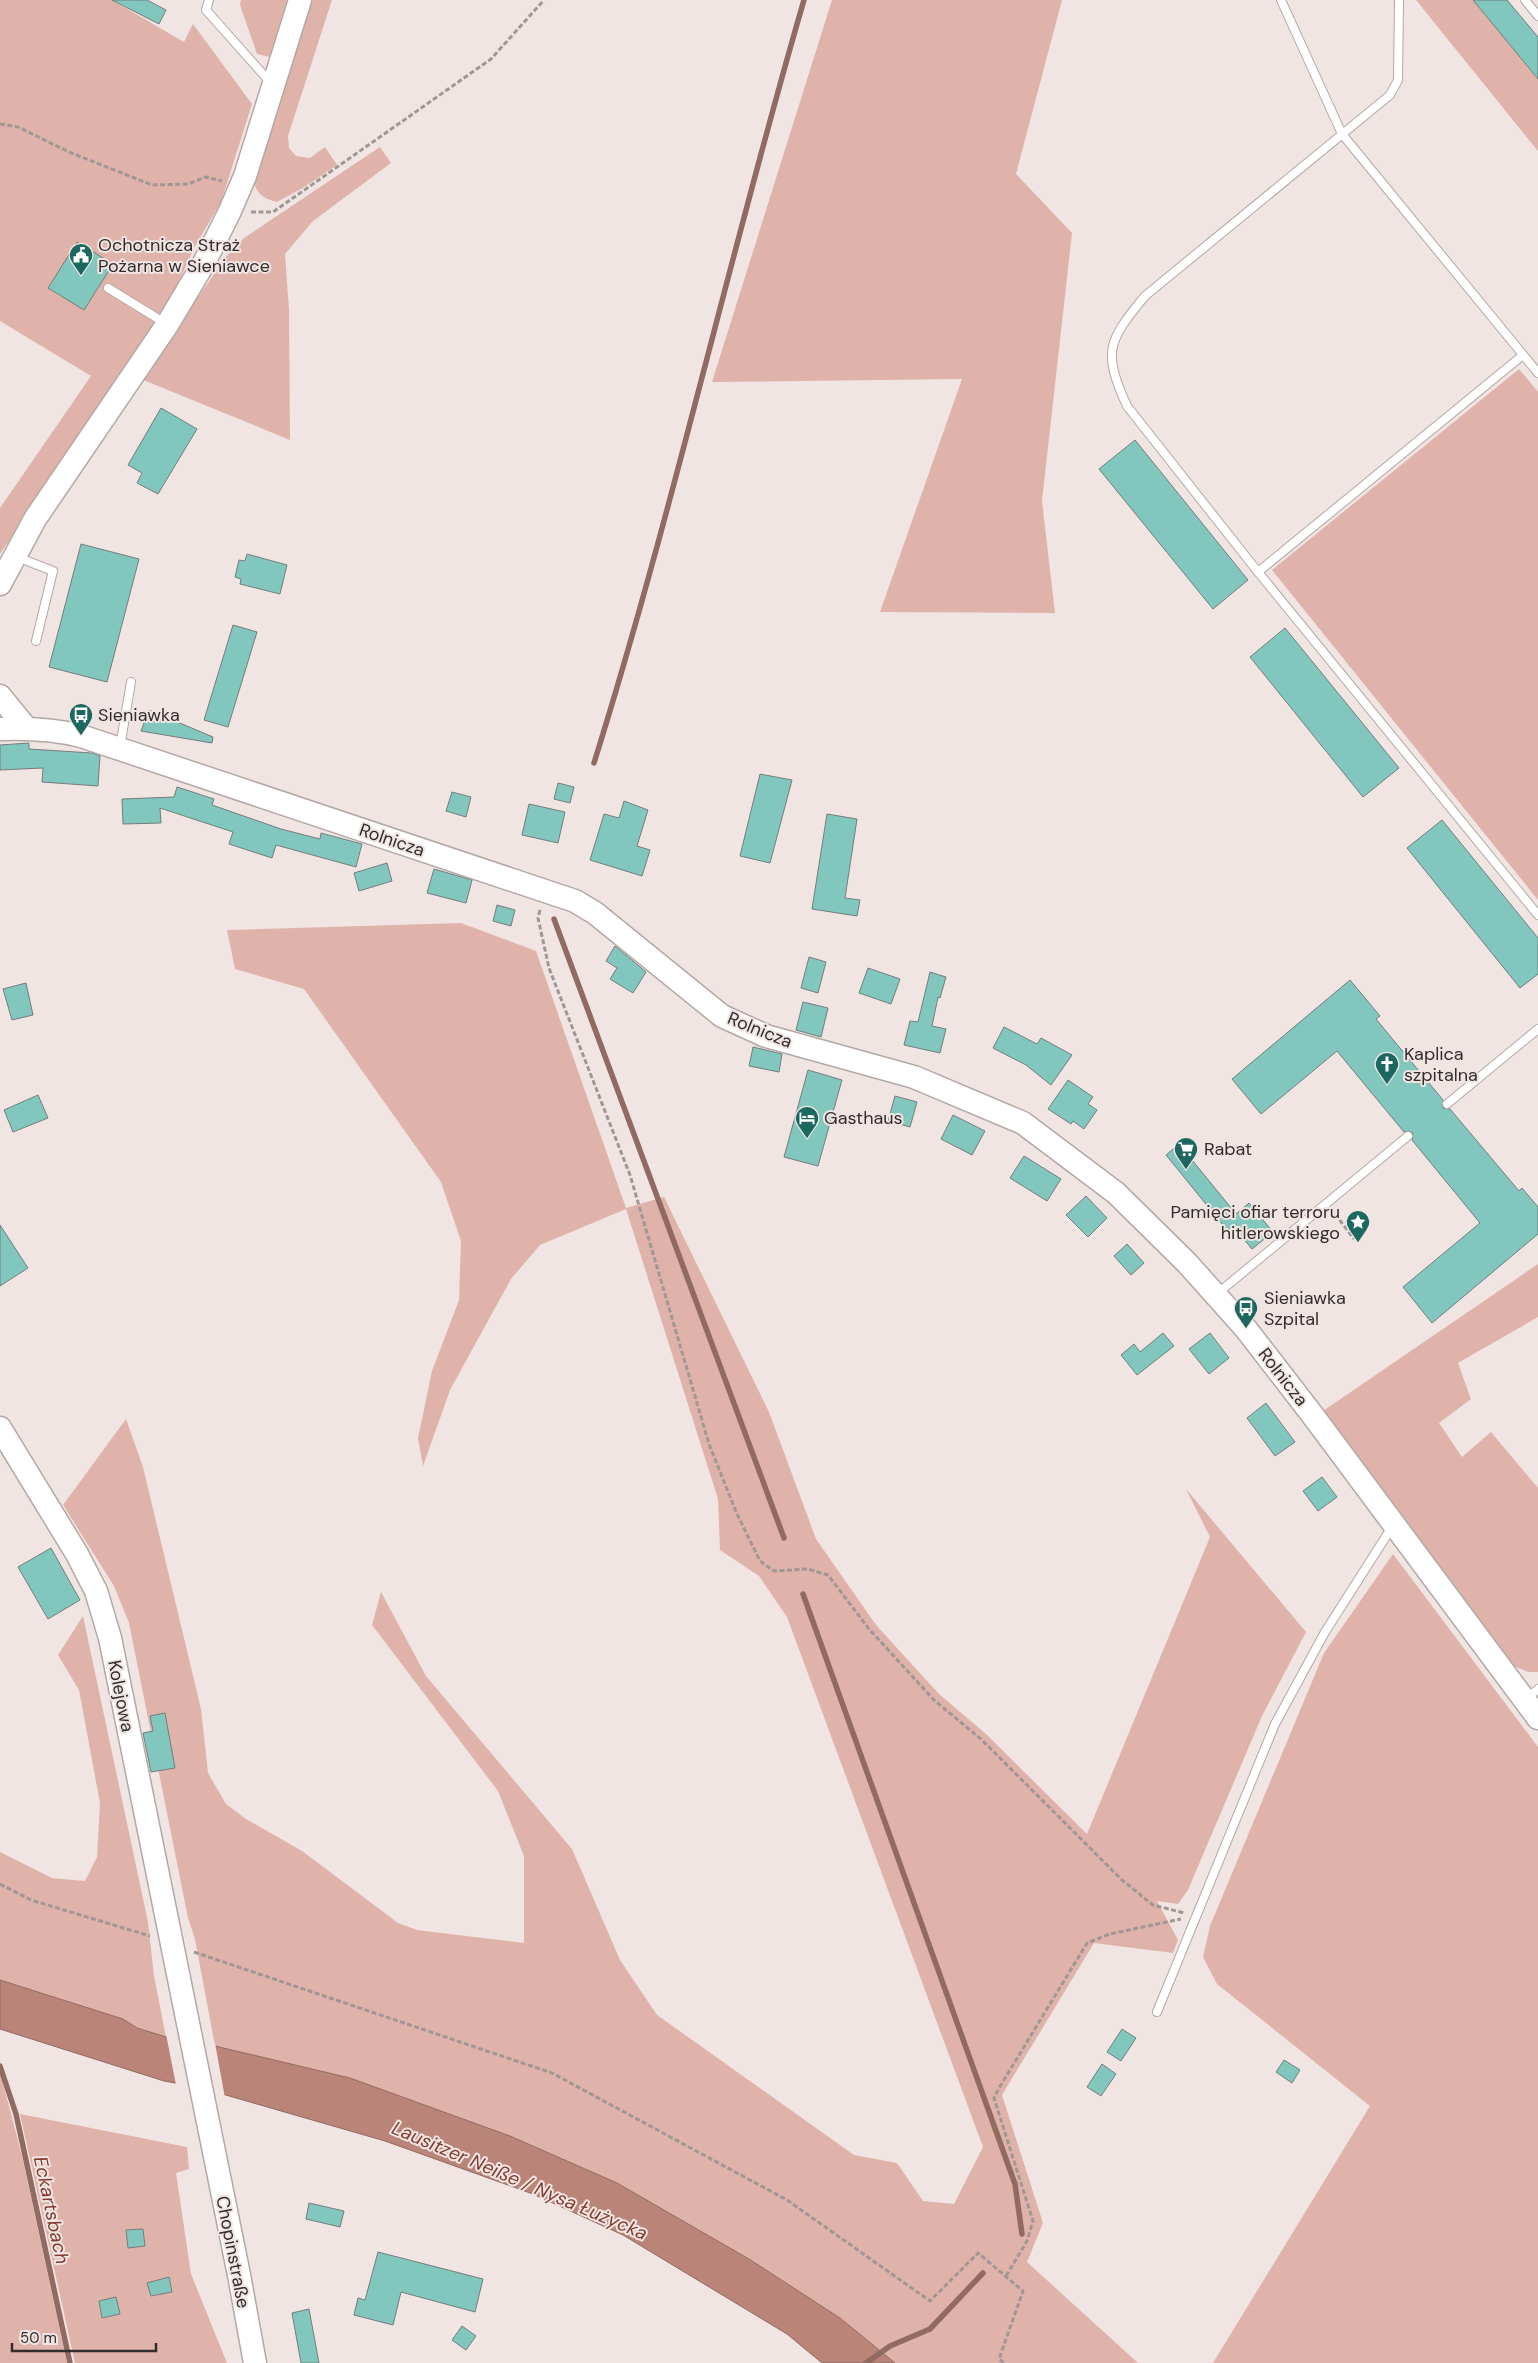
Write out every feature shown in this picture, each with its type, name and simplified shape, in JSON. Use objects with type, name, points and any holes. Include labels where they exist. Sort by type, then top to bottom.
[{"type":"street","points":[[0,584],[35,518],[167,325],[204,263],[240,188],[300,0]]},
{"type":"street","points":[[0,696],[26,728]]},
{"type":"street","name":"Rolnicza","points":[[0,729],[61,730],[575,901],[595,913],[722,1016],[766,1036],[914,1077],[1023,1124],[1116,1193],[1216,1294],[1314,1417],[1394,1524],[1534,1702]]},
{"type":"street","name":"Kolejowa","points":[[0,1428],[77,1554],[96,1591],[110,1638],[196,2064]]},
{"type":"street","name":"Chopinstraße","points":[[196,2064],[255,2363]]},
{"type":"lane","points":[[209,0],[206,10],[273,86]]},
{"type":"lane","points":[[1281,0],[1342,134],[1538,373]]},
{"type":"lane","points":[[1399,0],[1398,80],[1390,95],[1145,296],[1124,321],[1112,342],[1112,365],[1117,384],[1127,406],[1258,572],[1538,915]]},
{"type":"lane","points":[[1525,0],[1538,16]]},
{"type":"lane","points":[[108,288],[167,325]]},
{"type":"lane","points":[[1258,572],[1523,355]]},
{"type":"lane","points":[[15,556],[53,571],[36,641]]},
{"type":"lane","points":[[119,748],[131,682]]},
{"type":"lane","points":[[1447,1104],[1538,1029]]},
{"type":"lane","points":[[1216,1294],[1408,1136]]},
{"type":"lane","points":[[1158,2012],[1275,1724],[1325,1632],[1394,1524]]},
{"type":"path","points":[[230,211],[273,212],[491,59],[544,0]]},
{"type":"path","points":[[0,124],[18,127],[69,152],[152,185],[188,184],[206,177],[240,188]]},
{"type":"path","points":[[546,892],[538,918],[549,968],[630,1175],[710,1444],[736,1514],[760,1561],[774,1571],[808,1569],[828,1575],[869,1629],[934,1700],[982,1740],[1122,1880],[1152,1905],[1197,1916]]},
{"type":"path","points":[[1335,1213],[1354,1238]]},
{"type":"path","points":[[0,1884],[31,1900],[171,1944],[552,2073],[787,2200],[930,2302],[978,2253],[1023,2290],[999,2359],[1004,2363]]},
{"type":"path","points":[[1006,2276],[1027,2240],[1033,2221],[994,2098],[999,2088],[1087,1943],[1110,1934],[1197,1916]]},
{"type":"shaded area","points":[[0,0],[112,0],[184,42],[193,24],[252,104],[221,202],[194,248],[167,307],[0,554],[0,508],[91,376],[0,321]]},
{"type":"shaded area","points":[[241,0],[287,0],[270,57],[257,54],[240,5]]},
{"type":"shaded area","points":[[307,0],[332,0],[288,136],[289,148],[296,156],[310,158],[325,147],[337,165],[301,189],[277,202],[262,195],[257,190],[253,181]]},
{"type":"shaded area","points":[[832,0],[1062,0],[1016,174],[1072,233],[1042,501],[1055,613],[880,612],[962,379],[712,382]]},
{"type":"shaded area","points":[[1416,0],[1473,0],[1538,79],[1538,151]]},
{"type":"shaded area","points":[[380,147],[391,163],[313,221],[285,254],[289,310],[290,440],[141,379],[226,257],[244,238]]},
{"type":"shaded area","points":[[1519,369],[1538,392],[1538,900],[1272,570]]},
{"type":"shaded area","points":[[461,923],[536,951],[626,1208],[664,1197],[769,1412],[816,1539],[876,1625],[939,1694],[986,1734],[1087,1834],[1210,1537],[1186,1489],[1306,1632],[1262,1716],[1188,1890],[1178,1904],[1157,1901],[1178,1940],[1173,1953],[1094,1943],[1002,2095],[1043,2223],[1027,2262],[1138,2363],[895,2363],[840,2318],[749,2259],[617,2183],[510,2136],[350,2078],[215,2046],[195,1939],[188,1918],[129,1623],[114,1586],[63,1505],[126,1419],[143,1467],[201,1709],[208,1773],[226,1804],[246,1819],[302,1851],[398,1923],[417,1930],[524,1943],[524,1856],[498,1791],[372,1625],[381,1592],[426,1676],[572,1849],[620,1960],[657,2015],[854,2155],[897,2163],[923,2201],[954,2204],[983,2147],[787,1617],[759,1576],[720,1550],[718,1499],[626,1209],[540,1245],[511,1279],[450,1390],[423,1466],[418,1438],[432,1371],[459,1300],[461,1241],[441,1182],[304,989],[235,969],[227,930]]},
{"type":"shaded area","points":[[1538,1264],[1538,1317],[1458,1363],[1471,1399],[1439,1423],[1462,1457],[1491,1432],[1538,1488],[1538,1672],[1528,1672],[1507,1663],[1320,1413]]},
{"type":"shaded area","points":[[1393,1554],[1538,1747],[1538,2363],[1213,2363],[1370,2106],[1217,1984],[1203,1957],[1210,1926],[1324,1653]]},
{"type":"shaded area","points":[[83,1616],[148,1922],[154,1976],[166,2037],[137,2028],[123,2019],[0,1980],[0,1852],[52,1878],[85,1881],[97,1857],[100,1803],[79,1690],[58,1655]]},
{"type":"shaded area","points":[[0,2072],[22,2156],[67,2363],[0,2363]]},
{"type":"shaded area","points":[[20,2114],[187,2147],[189,2169],[176,2173],[191,2274],[227,2363],[75,2363]]},
{"type":"water","name":"Lausitzer Neiße / Nysa Łużycka","points":[[0,1980],[123,2019],[137,2028],[189,2044],[194,2041],[350,2078],[510,2136],[617,2183],[749,2259],[840,2318],[895,2363],[822,2363],[787,2334],[623,2235],[533,2194],[385,2141],[198,2087],[164,2081],[0,2029]]},
{"type":"pier","points":[[166,2034],[189,2042],[194,2039],[215,2043],[225,2098],[176,2085]]},
{"type":"building","points":[[112,0],[147,0],[166,10],[159,24]]},
{"type":"building","points":[[1473,0],[1507,0],[1538,37],[1538,79]]},
{"type":"building","name":"Ochotnicza Straż Pożarna w Sieniawce","points":[[77,242],[113,264],[84,310],[48,288]]},
{"type":"building","points":[[161,408],[197,429],[158,494],[137,483],[142,473],[128,465]]},
{"type":"building","points":[[1135,440],[1248,580],[1213,609],[1099,469]]},
{"type":"building","points":[[81,544],[139,559],[107,682],[49,667]]},
{"type":"building","points":[[247,554],[287,565],[280,594],[240,584],[241,579],[235,577],[239,560],[245,561]]},
{"type":"building","points":[[233,625],[257,632],[228,727],[204,720]]},
{"type":"building","points":[[1285,628],[1399,768],[1363,797],[1250,657]]},
{"type":"building","points":[[149,710],[213,737],[212,743],[141,731]]},
{"type":"building","points":[[29,743],[29,749],[92,753],[100,756],[98,786],[42,782],[43,768],[0,770],[0,745]]},
{"type":"building","points":[[760,774],[792,780],[770,863],[740,856]]},
{"type":"building","points":[[558,783],[574,787],[570,803],[554,799]]},
{"type":"building","points":[[177,787],[214,799],[212,805],[281,829],[320,839],[321,833],[362,844],[356,867],[276,845],[272,858],[229,844],[233,832],[160,808],[161,823],[123,824],[122,799],[174,797]]},
{"type":"building","points":[[452,792],[471,797],[466,817],[446,811]]},
{"type":"building","points":[[624,801],[648,810],[637,846],[650,850],[642,876],[590,860],[604,814],[619,818]]},
{"type":"building","points":[[529,804],[565,812],[558,843],[522,835]]},
{"type":"building","points":[[827,814],[857,819],[845,898],[860,900],[857,916],[812,909]]},
{"type":"building","points":[[1442,820],[1538,938],[1538,974],[1520,988],[1407,848]]},
{"type":"building","points":[[387,863],[392,881],[359,891],[354,873]]},
{"type":"building","points":[[434,869],[472,880],[466,903],[427,893]]},
{"type":"building","points":[[497,905],[515,910],[511,926],[493,921]]},
{"type":"building","points":[[615,946],[646,972],[633,993],[610,979],[617,968],[606,961]]},
{"type":"building","points":[[809,957],[826,962],[818,993],[801,988]]},
{"type":"building","points":[[868,968],[900,979],[891,1004],[859,993]]},
{"type":"building","points":[[930,972],[946,977],[940,998],[938,997],[932,1026],[946,1029],[940,1053],[904,1045],[910,1021],[918,1022]]},
{"type":"building","points":[[1350,980],[1380,1016],[1376,1019],[1443,1100],[1443,1108],[1450,1109],[1519,1191],[1522,1188],[1538,1207],[1538,1234],[1432,1323],[1403,1287],[1480,1223],[1412,1140],[1413,1133],[1409,1131],[1404,1132],[1337,1051],[1261,1114],[1232,1079]]},
{"type":"building","points":[[26,983],[33,1015],[12,1020],[3,989]]},
{"type":"building","points":[[803,1002],[828,1008],[821,1037],[796,1030]]},
{"type":"building","points":[[1004,1027],[1037,1044],[1041,1038],[1072,1055],[1051,1085],[1026,1065],[993,1048]]},
{"type":"building","points":[[753,1047],[782,1054],[779,1072],[749,1066]]},
{"type":"building","points":[[808,1070],[842,1080],[818,1166],[784,1157]]},
{"type":"building","points":[[1068,1080],[1093,1097],[1088,1104],[1097,1110],[1084,1129],[1073,1121],[1071,1124],[1048,1109]]},
{"type":"building","points":[[38,1095],[48,1118],[13,1132],[4,1110]]},
{"type":"building","points":[[895,1096],[917,1102],[910,1127],[888,1121]]},
{"type":"building","points":[[953,1115],[985,1131],[972,1155],[941,1139]]},
{"type":"building","points":[[1179,1144],[1236,1214],[1249,1203],[1273,1232],[1252,1249],[1233,1226],[1227,1230],[1166,1155]]},
{"type":"building","points":[[1024,1156],[1061,1179],[1047,1201],[1010,1178]]},
{"type":"building","points":[[1086,1196],[1107,1218],[1088,1237],[1066,1215]]},
{"type":"building","points":[[0,1225],[28,1268],[0,1286]]},
{"type":"building","points":[[1127,1244],[1144,1263],[1131,1275],[1114,1256]]},
{"type":"building","points":[[1163,1333],[1174,1346],[1137,1375],[1121,1355],[1134,1344],[1140,1352]]},
{"type":"building","points":[[1210,1333],[1229,1358],[1209,1374],[1189,1349]]},
{"type":"building","points":[[1266,1403],[1295,1442],[1275,1456],[1247,1418]]},
{"type":"building","points":[[1322,1477],[1337,1497],[1318,1511],[1303,1491]]},
{"type":"building","points":[[51,1548],[80,1600],[48,1619],[18,1567]]},
{"type":"building","points":[[165,1713],[175,1768],[151,1772],[143,1733],[153,1731],[150,1716]]},
{"type":"building","points":[[1122,2029],[1136,2038],[1121,2061],[1107,2052]]},
{"type":"building","points":[[1284,2060],[1300,2070],[1292,2083],[1276,2072]]},
{"type":"building","points":[[1102,2064],[1116,2074],[1101,2096],[1087,2087]]},
{"type":"building","points":[[309,2203],[344,2211],[340,2227],[306,2219]]},
{"type":"building","points":[[143,2229],[145,2246],[128,2248],[126,2230]]},
{"type":"building","points":[[378,2252],[483,2279],[475,2312],[401,2292],[393,2325],[354,2315],[358,2298],[365,2300]]},
{"type":"building","points":[[169,2277],[172,2292],[151,2296],[147,2283]]},
{"type":"building","points":[[116,2297],[120,2314],[102,2318],[99,2301]]},
{"type":"building","points":[[309,2309],[319,2363],[301,2363],[292,2313]]},
{"type":"building","points":[[462,2326],[476,2336],[466,2350],[452,2340]]},
{"type":"waterway","points":[[594,763],[650,573],[751,191],[804,0]]},
{"type":"waterway","points":[[554,919],[784,1538]]},
{"type":"waterway","points":[[803,1594],[1015,2184],[1022,2234]]},
{"type":"waterway","name":"Eckartsbach","points":[[0,2066],[16,2114],[70,2363]]},
{"type":"waterway","points":[[866,2363],[890,2346],[930,2329],[983,2273]]},
{"type":"place","name":"Ochotnicza Straż Pożarna w Sieniawce","points":[[81,276]]},
{"type":"place","name":"Sieniawka","points":[[81,736]]},
{"type":"place","name":"Kaplica szpitalna","points":[[1387,1085]]},
{"type":"place","name":"Gasthaus","points":[[807,1139]]},
{"type":"place","name":"Rabat","points":[[1186,1170]]},
{"type":"place","name":"Pamięci ofiar terroru hitlerowskiego","points":[[1358,1243]]},
{"type":"place","name":"Sieniawka Szpital","points":[[1246,1329]]}]
